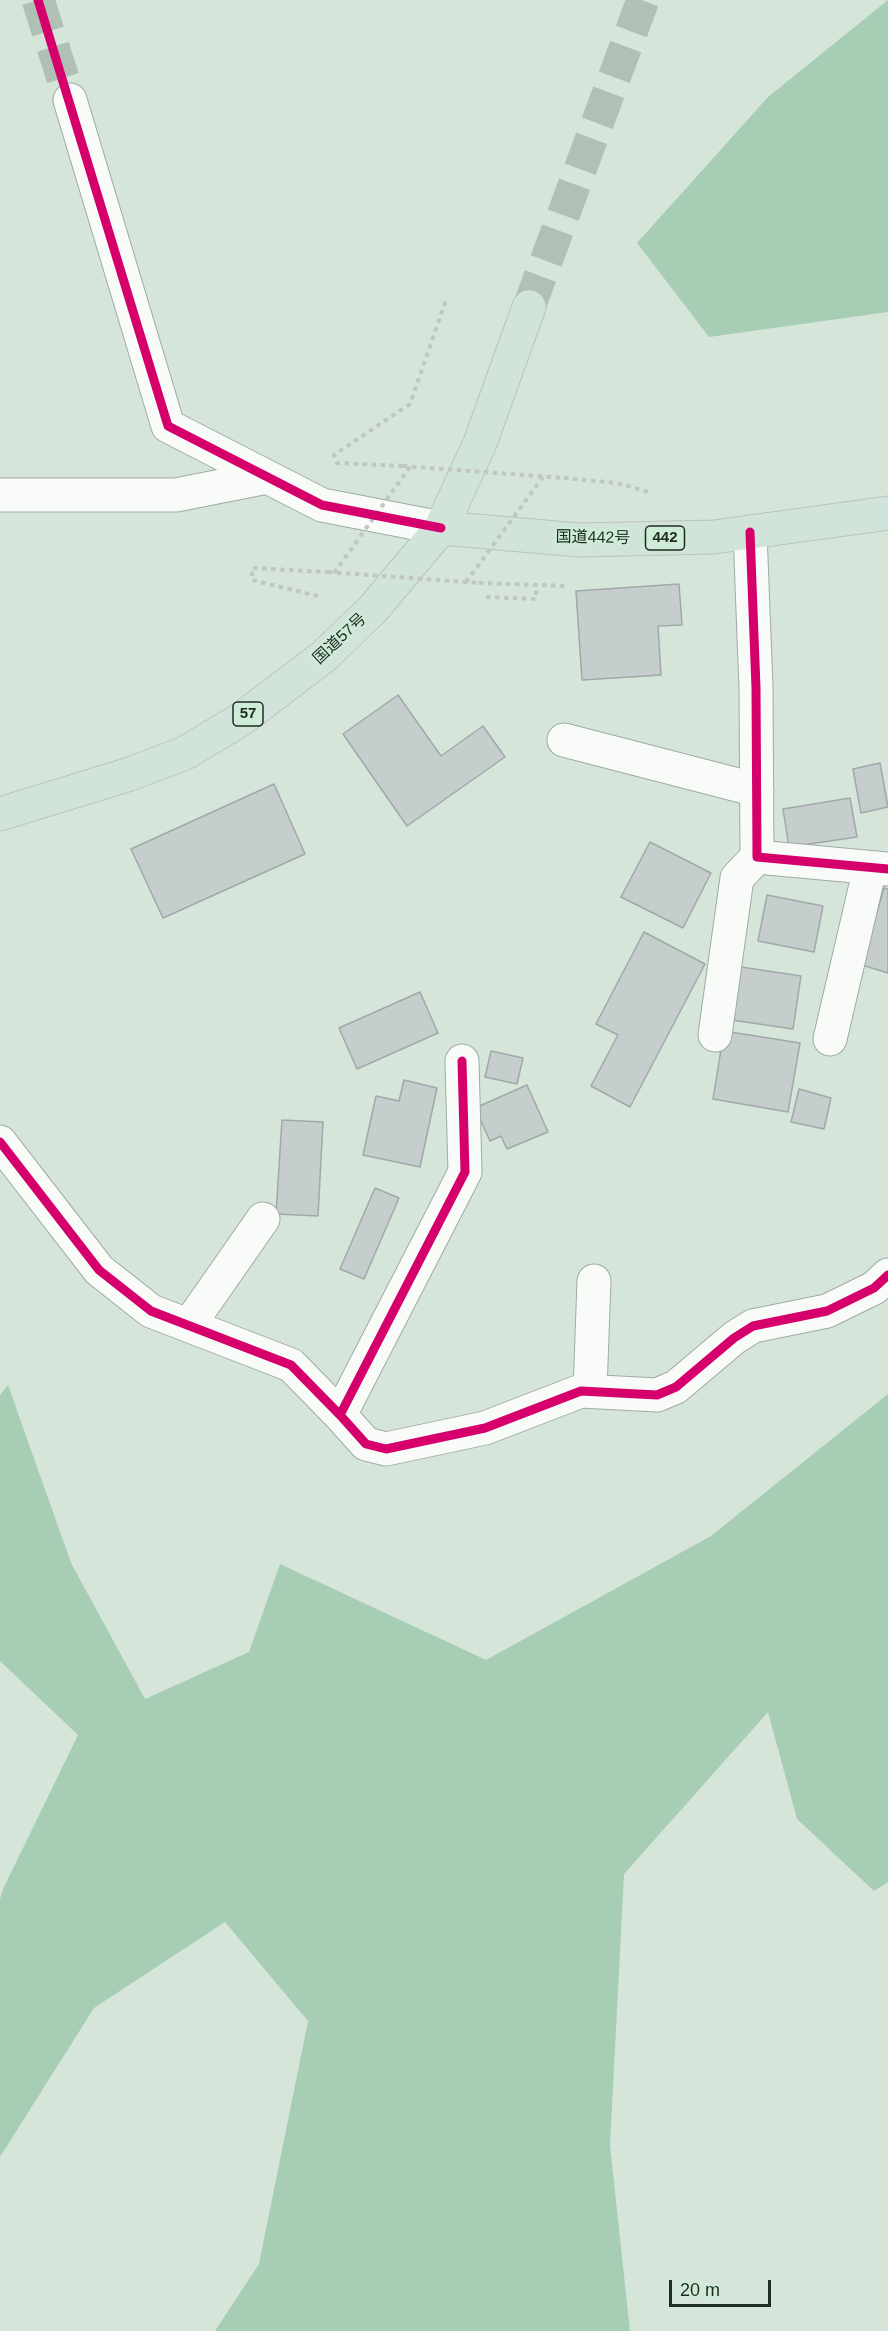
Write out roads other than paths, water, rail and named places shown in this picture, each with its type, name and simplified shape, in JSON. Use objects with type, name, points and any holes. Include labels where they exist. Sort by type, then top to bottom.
[{"type":"highway","name":"国道57号","points":[[0,814],[130,774],[185,753],[240,720],[323,657],[373,609],[441,528],[480,443],[529,307]]},
{"type":"highway","name":"国道442号","points":[[441,528],[579,540],[714,537],[888,513]]},
{"type":"street","points":[[70,100],[168,426],[322,505],[441,528]]},
{"type":"street","points":[[0,495],[176,495],[267,477]]},
{"type":"street","points":[[715,1035],[737,878],[757,857],[756,688],[750,532]]},
{"type":"street","points":[[564,740],[757,790]]},
{"type":"street","points":[[757,857],[879,868],[830,1039]]},
{"type":"street","points":[[340,1415],[465,1172],[462,1061]]},
{"type":"street","points":[[0,1142],[99,1270],[151,1311],[291,1365],[366,1444],[386,1449],[485,1428],[581,1391],[657,1395],[676,1387],[734,1338],[753,1326],[827,1311],[874,1288],[888,1275]]},
{"type":"street","points":[[189,1326],[263,1219]]},
{"type":"street","points":[[590,1391],[594,1281]]},
{"type":"tunnel","points":[[38,0],[70,100]]},
{"type":"tunnel","points":[[529,307],[643,0]]}]
